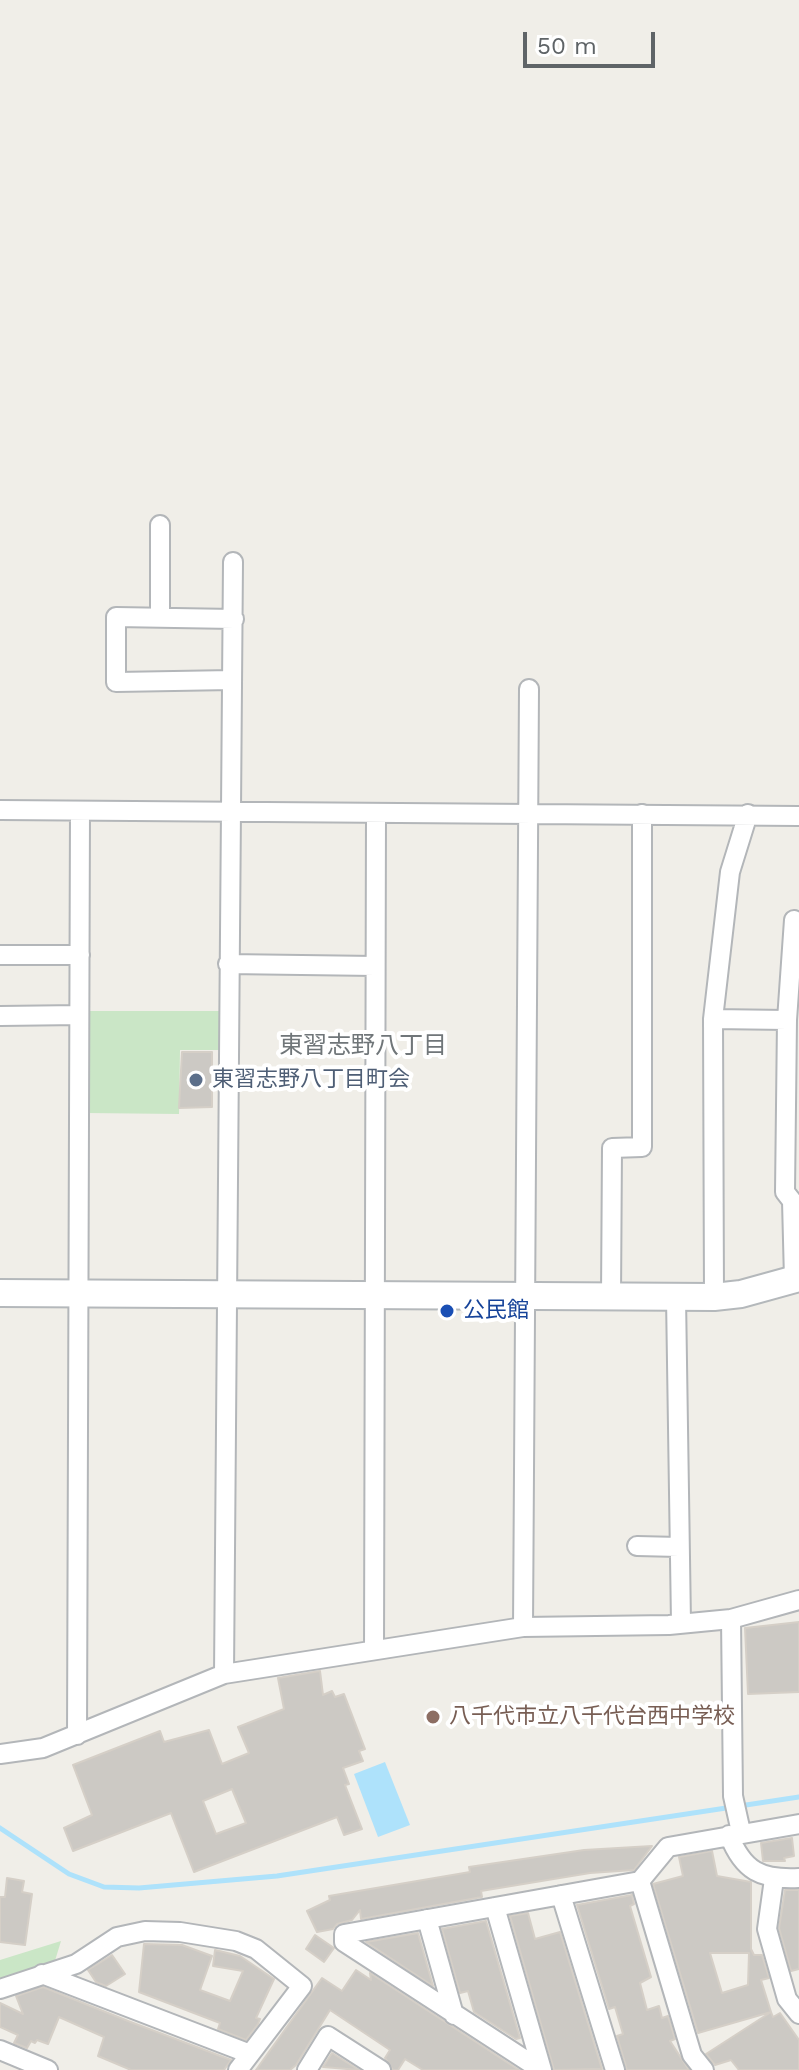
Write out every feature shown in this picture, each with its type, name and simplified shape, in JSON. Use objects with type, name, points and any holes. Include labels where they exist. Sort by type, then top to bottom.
[{"type":"street","points":[[160,525],[160,615]]},
{"type":"street","points":[[224,1674],[228,812],[233,562]]},
{"type":"street","points":[[232,680],[116,682],[116,617],[160,615],[234,619]]},
{"type":"street","points":[[523,1627],[529,689]]},
{"type":"street","points":[[0,810],[799,816]]},
{"type":"street","points":[[77,1735],[80,811]]},
{"type":"street","points":[[374,1649],[372,1295],[376,813]]},
{"type":"street","points":[[611,1297],[612,1148],[642,1147],[642,814]]},
{"type":"street","points":[[714,1297],[713,1019],[730,872],[748,814]]},
{"type":"street","points":[[0,1293],[714,1297],[741,1294],[797,1278],[792,1201],[785,1192],[787,1020],[794,920]]},
{"type":"street","points":[[0,955],[80,955]]},
{"type":"street","points":[[228,964],[375,966]]},
{"type":"street","points":[[0,1016],[79,1015]]},
{"type":"street","points":[[713,1019],[787,1020]]},
{"type":"street","points":[[676,1297],[681,1623]]},
{"type":"street","points":[[637,1546],[679,1547]]},
{"type":"street","points":[[0,1754],[43,1748],[224,1674],[523,1627],[731,1619],[799,1600]]},
{"type":"street","points":[[731,1619],[733,1796],[738,1856],[755,1871],[774,1879],[799,1878]]},
{"type":"street","points":[[542,2070],[344,1942],[344,1934],[640,1881],[668,1847],[736,1827],[799,1824]]},
{"type":"street","points":[[774,1879],[767,1929],[787,1999],[799,2014]]},
{"type":"street","points":[[640,1881],[692,2055],[704,2070]]},
{"type":"street","points":[[561,1895],[615,2070]]},
{"type":"street","points":[[495,1907],[542,2070]]},
{"type":"street","points":[[427,1919],[454,2015]]},
{"type":"street","points":[[0,1989],[76,1964],[117,1937],[145,1931],[180,1932],[236,1941],[256,1949],[302,1986],[238,2070]]},
{"type":"street","points":[[42,1974],[250,2054]]},
{"type":"street","points":[[307,2070],[328,2036],[381,2070]]},
{"type":"street","points":[[1,2056],[48,2070]]},
{"type":"green space","points":[[86,1011],[222,1011],[222,1050],[180,1050],[179,1114],[86,1113]]},
{"type":"green space","points":[[61,1941],[54,1964],[0,1984],[0,1960]]},
{"type":"water","points":[[385,1762],[410,1825],[378,1837],[354,1774]]},
{"type":"building","name":"東習志野八丁目町会","points":[[182,1052],[212,1052],[212,1107],[179,1108]]},
{"type":"building","points":[[799,1622],[799,1692],[748,1694],[745,1628]]},
{"type":"building","points":[[320,1671],[323,1695],[332,1691],[335,1697],[344,1694],[365,1749],[359,1751],[363,1761],[343,1768],[349,1784],[345,1785],[362,1829],[344,1835],[337,1817],[194,1872],[171,1813],[73,1851],[64,1828],[92,1815],[73,1765],[160,1731],[164,1742],[209,1730],[222,1764],[249,1753],[238,1727],[284,1709],[278,1678]],"holes":[[[232,1789],[246,1823],[216,1834],[203,1801]]]},
{"type":"building","points":[[792,1838],[794,1856],[784,1858],[785,1861],[763,1861],[761,1843]]},
{"type":"building","points":[[652,1846],[634,1870],[590,1873],[481,1891],[482,1897],[361,1919],[360,1910],[352,1920],[337,1924],[333,1929],[317,1932],[307,1911],[330,1900],[329,1896],[470,1872],[469,1867],[584,1850]]},
{"type":"building","points":[[712,1851],[717,1876],[751,1882],[751,1949],[754,1955],[762,1955],[769,1978],[761,1980],[771,2012],[698,2033],[653,1884],[683,1876],[679,1857]],"holes":[[[710,1953],[749,1953],[748,1985],[722,1993]]]},
{"type":"building","points":[[7,1878],[24,1881],[22,1892],[32,1894],[25,1945],[0,1942],[0,1897],[5,1897]]},
{"type":"building","points":[[785,1890],[799,1890],[799,1969],[791,1971],[779,1928]]},
{"type":"building","points":[[632,1895],[634,1904],[630,1906],[651,1977],[640,1983],[647,2010],[659,2006],[662,2018],[668,2016],[675,2039],[670,2041],[689,2070],[627,2070],[617,2036],[623,2034],[615,2007],[609,2009],[577,1905]]},
{"type":"building","points":[[528,1913],[535,1939],[560,1932],[602,2069],[554,2070],[510,1916]]},
{"type":"building","points":[[486,1921],[520,2038],[516,2039],[474,2012],[468,1991],[460,1993],[442,1929]]},
{"type":"building","points":[[418,1933],[433,1986],[366,1942]]},
{"type":"building","points":[[315,1935],[334,1948],[324,1962],[306,1949]]},
{"type":"building","points":[[144,1944],[182,1945],[212,1956],[200,1990],[230,2001],[243,1971],[213,1966],[215,1950],[240,1956],[274,1979],[256,2018],[260,2019],[258,2024],[246,2040],[218,2029],[220,2023],[139,1992]]},
{"type":"building","points":[[112,1955],[125,1974],[106,1986],[96,1982],[88,1970]]},
{"type":"building","points":[[356,1970],[371,1980],[370,1973],[519,2070],[423,2070],[405,2059],[398,2070],[393,2070],[385,2058],[390,2050],[330,2010],[290,2070],[256,2070],[322,1978],[342,1991]]},
{"type":"building","points":[[43,1987],[231,2060],[224,2070],[131,2070],[98,2056],[104,2037],[59,2017],[48,2044],[31,2041],[27,2048],[14,2043],[18,2035],[0,2027],[0,2003],[23,2014],[16,1996]]},
{"type":"building","points":[[771,2012],[773,2017],[780,2013],[799,2040],[799,2070],[739,2070],[731,2060],[715,2065],[706,2054]]},
{"type":"building","points":[[332,2053],[359,2070],[323,2067]]},
{"type":"waterway","points":[[0,1828],[69,1874],[104,1887],[139,1888],[277,1876],[799,1797]]},
{"type":"place","name":"東習志野八丁目町会","points":[[196,1080]]},
{"type":"place","name":"公民館","points":[[447,1311]]},
{"type":"place","name":"八千代市立八千代台西中学校","points":[[433,1717]]},
{"type":"district","name":"東習志野八丁目","points":[[363,1046]]}]
